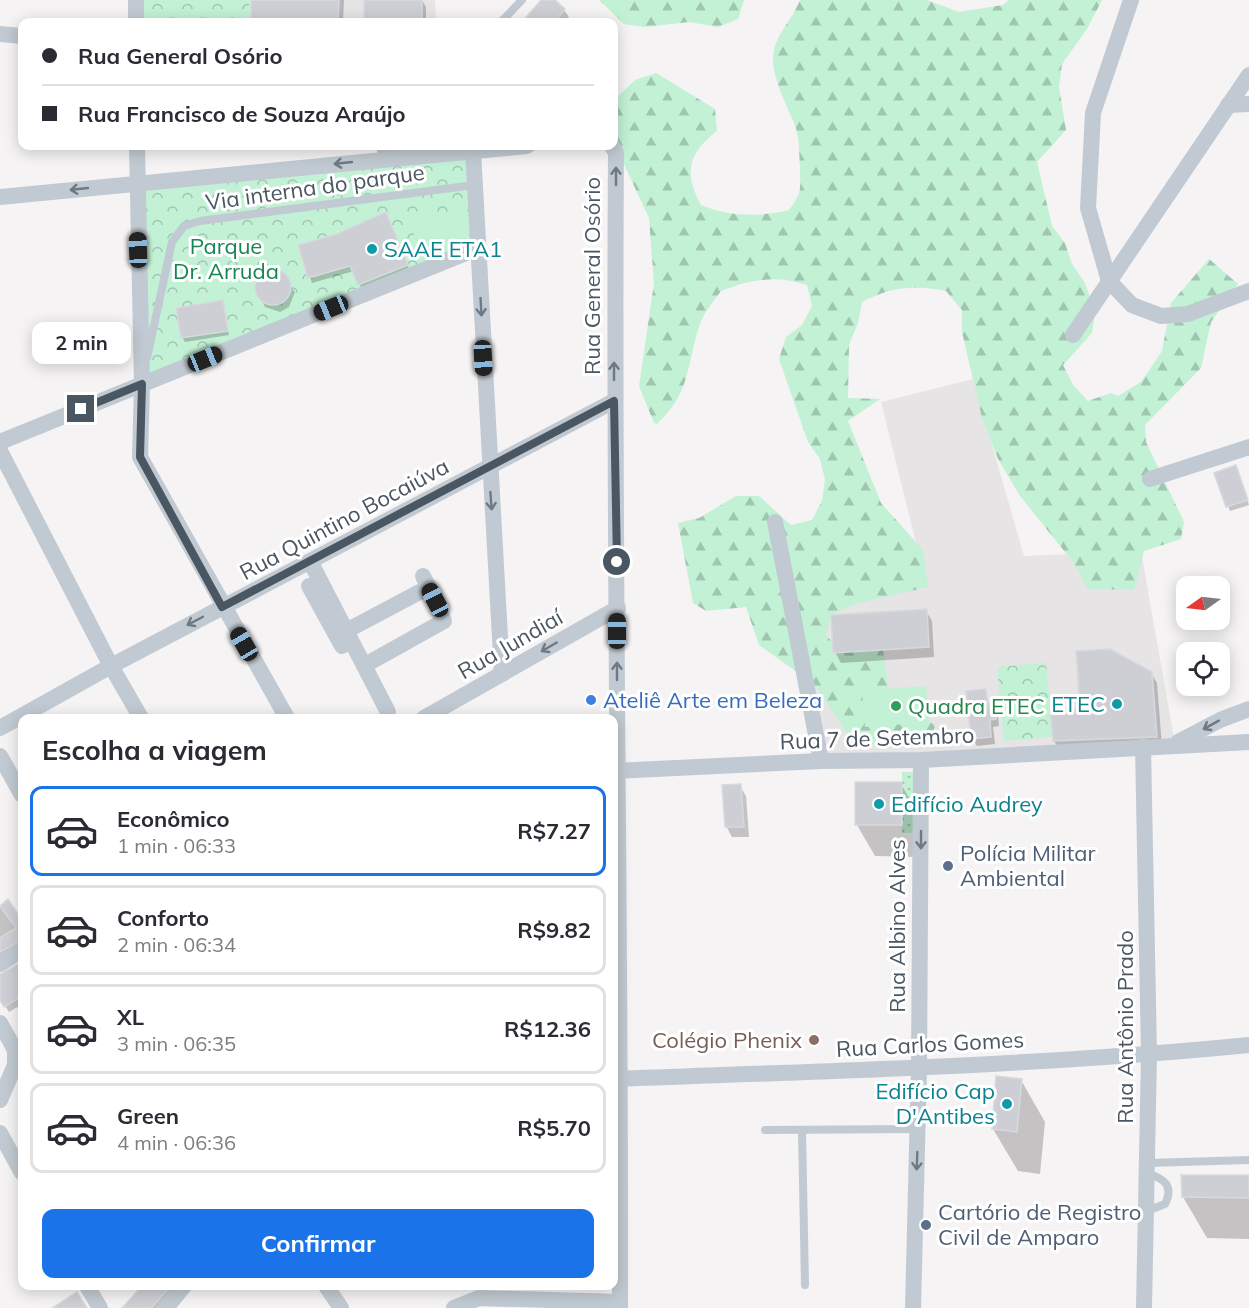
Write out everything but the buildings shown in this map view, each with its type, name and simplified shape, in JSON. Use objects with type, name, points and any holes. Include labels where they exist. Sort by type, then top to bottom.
[{"type":"street","points":[[136,0],[136,18]]},
{"type":"street","points":[[1131,0],[1093,113],[1088,208],[1109,281],[1132,305],[1161,316],[1188,314],[1249,291]]},
{"type":"street","points":[[0,34],[18,36]]},
{"type":"street","points":[[1073,335],[1249,75]]},
{"type":"street","points":[[1228,105],[1249,104]]},
{"type":"street","points":[[137,150],[142,384],[140,457],[222,607],[285,714]]},
{"type":"street","points":[[0,197],[454,150]]},
{"type":"street","points":[[473,150],[502,674]]},
{"type":"street","name":"Rua General Osório","points":[[614,150],[614,401],[618,608],[616,714]]},
{"type":"street","points":[[0,442],[478,248]]},
{"type":"street","name":"Rua Quintino Bocaiúva","points":[[25,714],[222,607],[311,563],[614,401]]},
{"type":"street","points":[[1150,479],[1249,447]]},
{"type":"street","points":[[0,451],[111,666],[139,714]]},
{"type":"street","points":[[776,522],[822,761]]},
{"type":"street","points":[[311,563],[365,665],[387,714]]},
{"type":"street","points":[[346,631],[426,582],[444,621],[365,665]]},
{"type":"street","points":[[309,586],[371,698],[386,714]]},
{"type":"street","name":"Rua Jundiaí","points":[[431,714],[618,608]]},
{"type":"street","points":[[1175,744],[1220,720],[1249,709]]},
{"type":"street","name":"Rua Quintino Bocaiúva","points":[[0,728],[18,718]]},
{"type":"street","name":"Rua 7 de Setembro","points":[[618,771],[822,761],[921,760],[1175,744],[1249,742]]},
{"type":"street","name":"Rua Antônio Prado","points":[[1143,747],[1149,1055],[1144,1308]]},
{"type":"street","points":[[0,756],[18,788]]},
{"type":"street","name":"Rua Albino Alves","points":[[913,1308],[919,1068],[921,760]]},
{"type":"street","points":[[0,964],[18,953]]},
{"type":"street","points":[[0,1023],[18,1054]]},
{"type":"street","name":"Rua Carlos Gomes","points":[[618,1079],[919,1068],[1149,1055],[1249,1046]]},
{"type":"street","points":[[1,1096],[18,1058]]},
{"type":"street","points":[[0,1133],[18,1166]]},
{"type":"street","name":"Rua General Osório","points":[[618,1192],[620,1305]]},
{"type":"street","points":[[89,1290],[100,1308]]},
{"type":"street","points":[[166,1308],[181,1290]]},
{"type":"street","points":[[329,1290],[341,1308]]},
{"type":"street","points":[[454,1308],[479,1298],[620,1305]]},
{"type":"lane","points":[[505,18],[522,0]]},
{"type":"lane","name":"Via interna do parque","points":[[142,384],[172,242],[184,226],[200,220],[474,185]]},
{"type":"lane","points":[[765,1130],[918,1129]]},
{"type":"lane","points":[[802,1131],[805,1285]]},
{"type":"lane","points":[[1148,1168],[1249,1160]]},
{"type":"shaded area","points":[[136,0],[435,0],[436,18],[136,18]]},
{"type":"shaded area","points":[[973,379],[1024,556],[1141,551],[1175,744],[821,761],[789,591],[927,587],[881,402]]},
{"type":"green space","points":[[136,0],[249,0],[250,18],[136,17]]},
{"type":"green space","points":[[599,0],[744,0],[738,19],[718,27],[689,22],[645,27],[624,24]]},
{"type":"green space","points":[[800,0],[927,0],[959,12],[1003,5],[1009,0],[1102,0],[1087,29],[1062,64],[1059,87],[1066,130],[1037,162],[1052,226],[1065,243],[1072,264],[1085,283],[1095,312],[1092,333],[1063,365],[1073,385],[1088,401],[1111,393],[1118,396],[1141,382],[1162,351],[1171,303],[1209,259],[1238,284],[1211,322],[1201,368],[1145,425],[1146,442],[1184,522],[1181,539],[1144,551],[1134,590],[1088,589],[1073,562],[1020,496],[998,459],[982,418],[962,332],[962,310],[946,291],[923,288],[893,290],[862,302],[858,323],[849,345],[848,398],[880,399],[848,421],[881,503],[923,550],[928,587],[855,604],[831,615],[826,635],[832,642],[869,642],[883,649],[890,699],[935,725],[931,742],[897,749],[869,746],[846,732],[814,684],[759,645],[746,607],[706,611],[693,603],[678,523],[699,518],[736,496],[759,496],[791,525],[812,520],[822,501],[825,480],[820,459],[808,442],[779,359],[786,337],[802,325],[812,306],[807,285],[774,279],[753,281],[721,291],[701,322],[682,390],[657,424],[654,423],[639,386],[654,283],[649,218],[617,150],[618,96],[635,80],[656,73],[715,109],[717,131],[699,148],[691,165],[692,183],[701,205],[723,212],[745,215],[789,210],[800,190],[799,145],[796,128],[778,83],[773,58],[780,35]]},
{"type":"green space","name":"Parque Dr. Arruda","points":[[408,150],[472,150],[477,247],[143,383],[138,185]]},
{"type":"green space","points":[[466,210],[470,244],[416,252],[412,218]]},
{"type":"green space","points":[[1046,663],[1053,737],[1004,741],[997,667]]},
{"type":"green space","name":"Quadra ETEC","points":[[926,686],[929,722],[865,727],[862,691]]},
{"type":"green space","points":[[902,772],[919,772],[919,833],[902,833]]},
{"type":"place","name":"SAAE ETA1","points":[[372,249]]},
{"type":"place","name":"Ateliê Arte em Beleza","points":[[591,700]]},
{"type":"place","name":"ETEC","points":[[1117,704]]},
{"type":"place","name":"Quadra ETEC","points":[[896,706]]},
{"type":"place","name":"Edifício Audrey","points":[[879,804]]},
{"type":"place","name":"Polícia Militar Ambiental","points":[[948,866]]},
{"type":"place","name":"Colégio Phenix","points":[[814,1040]]},
{"type":"place","name":"Edifício Cap D'Antibes","points":[[1007,1104]]},
{"type":"place","name":"Cartório de Registro Civil de Amparo","points":[[926,1225]]},
{"type":"route","points":[[81,409],[142,384],[140,457],[222,607],[311,563],[614,401],[617,562]]}]
